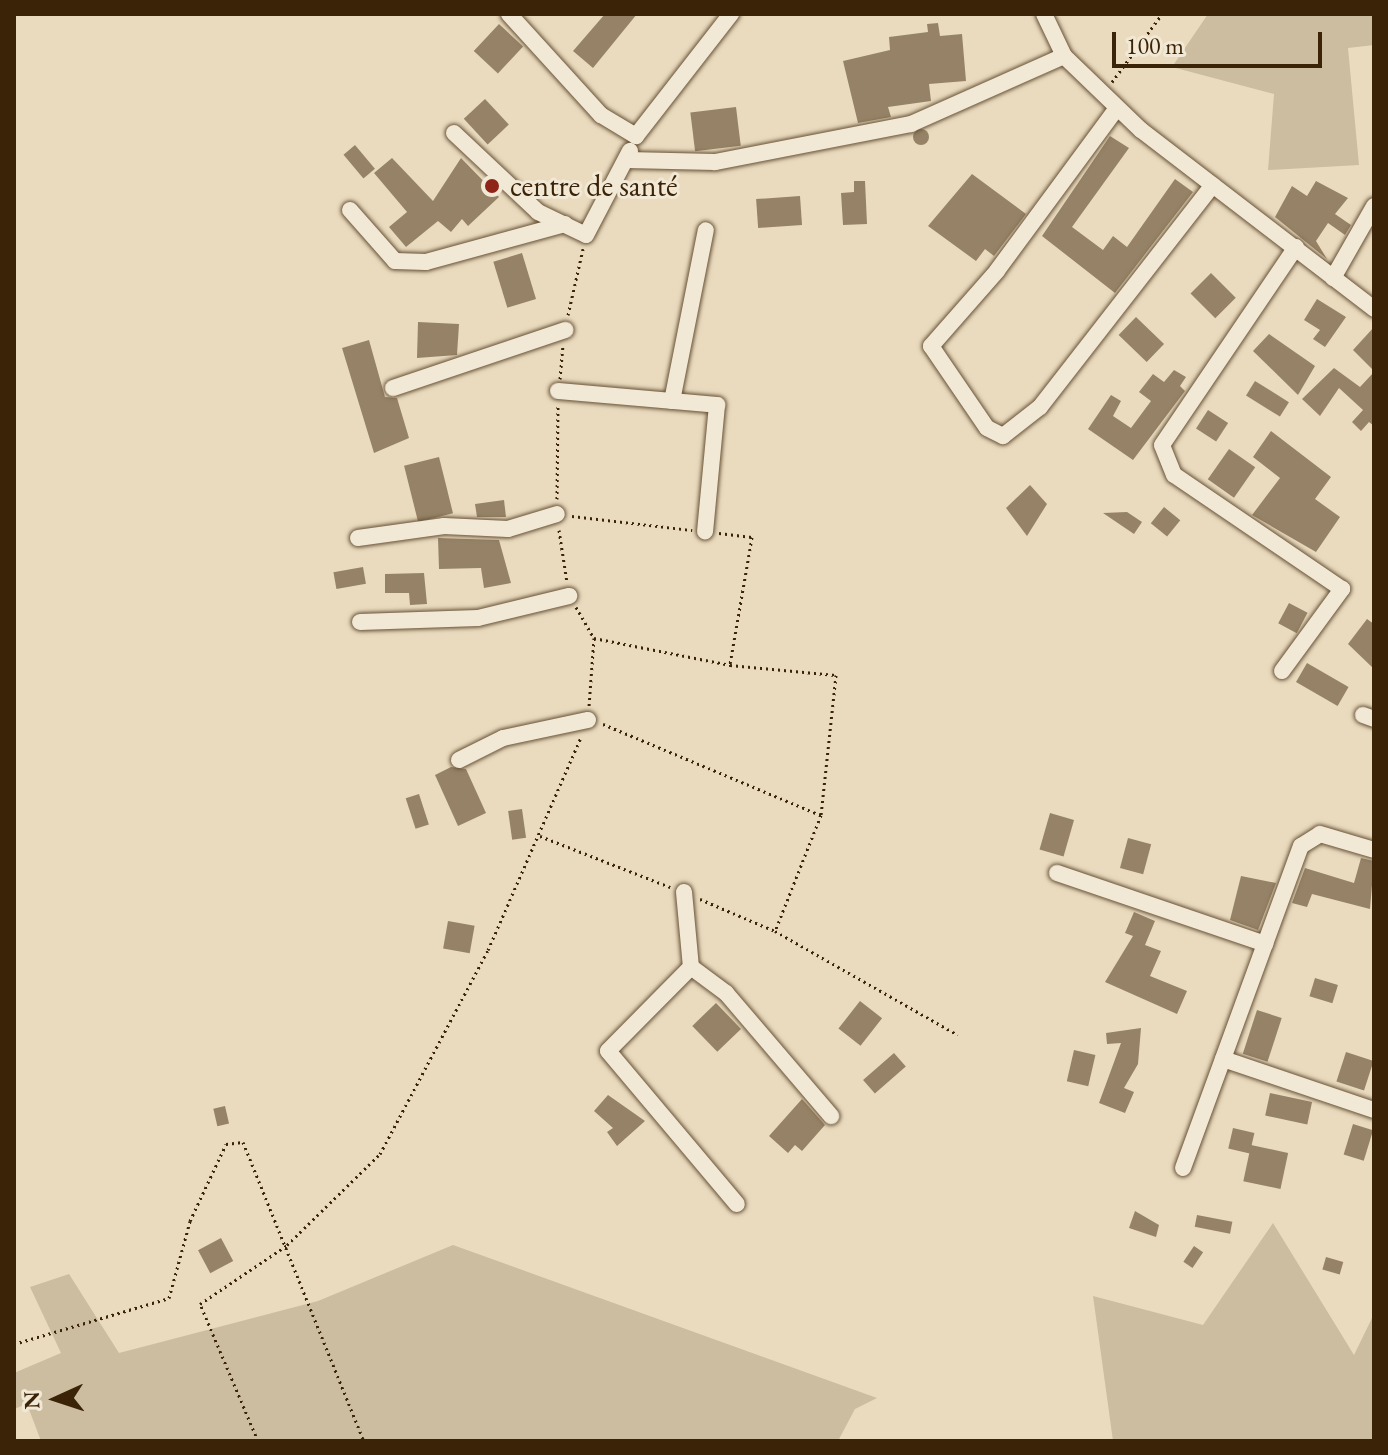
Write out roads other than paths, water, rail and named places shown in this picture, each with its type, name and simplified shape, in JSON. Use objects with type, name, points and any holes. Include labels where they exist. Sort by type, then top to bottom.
[{"type":"street","points":[[509,14],[601,115],[636,136]]},
{"type":"street","points":[[454,133],[538,212],[586,235],[627,160],[636,136],[731,14]]},
{"type":"street","points":[[1044,14],[1064,56],[1102,95],[1374,309]]},
{"type":"street","points":[[627,160],[715,162],[911,124],[1064,56]]},
{"type":"street","points":[[1117,108],[997,271],[931,346],[987,428],[1003,436],[1040,407],[1213,185]]},
{"type":"street","points":[[1333,278],[1374,206]]},
{"type":"street","points":[[350,210],[395,261],[426,262],[565,224]]},
{"type":"street","points":[[672,401],[706,230]]},
{"type":"street","points":[[1282,671],[1342,589],[1174,475],[1162,445],[1296,247]]},
{"type":"street","points":[[393,388],[565,330]]},
{"type":"street","points":[[558,391],[717,405],[705,531]]},
{"type":"street","points":[[358,538],[444,526],[508,529],[557,514]]},
{"type":"street","points":[[360,622],[478,618],[569,596]]},
{"type":"street","points":[[459,760],[503,738],[588,720]]},
{"type":"street","points":[[1183,1168],[1265,944],[1308,837],[1374,850]]},
{"type":"street","points":[[1057,873],[1265,944]]},
{"type":"street","points":[[684,892],[691,967],[726,993],[831,1116]]},
{"type":"street","points":[[691,967],[608,1051],[737,1204]]},
{"type":"street","points":[[1223,1059],[1374,1110]]},
{"type":"place","name":"centre de santé","points":[[492,186]]}]
